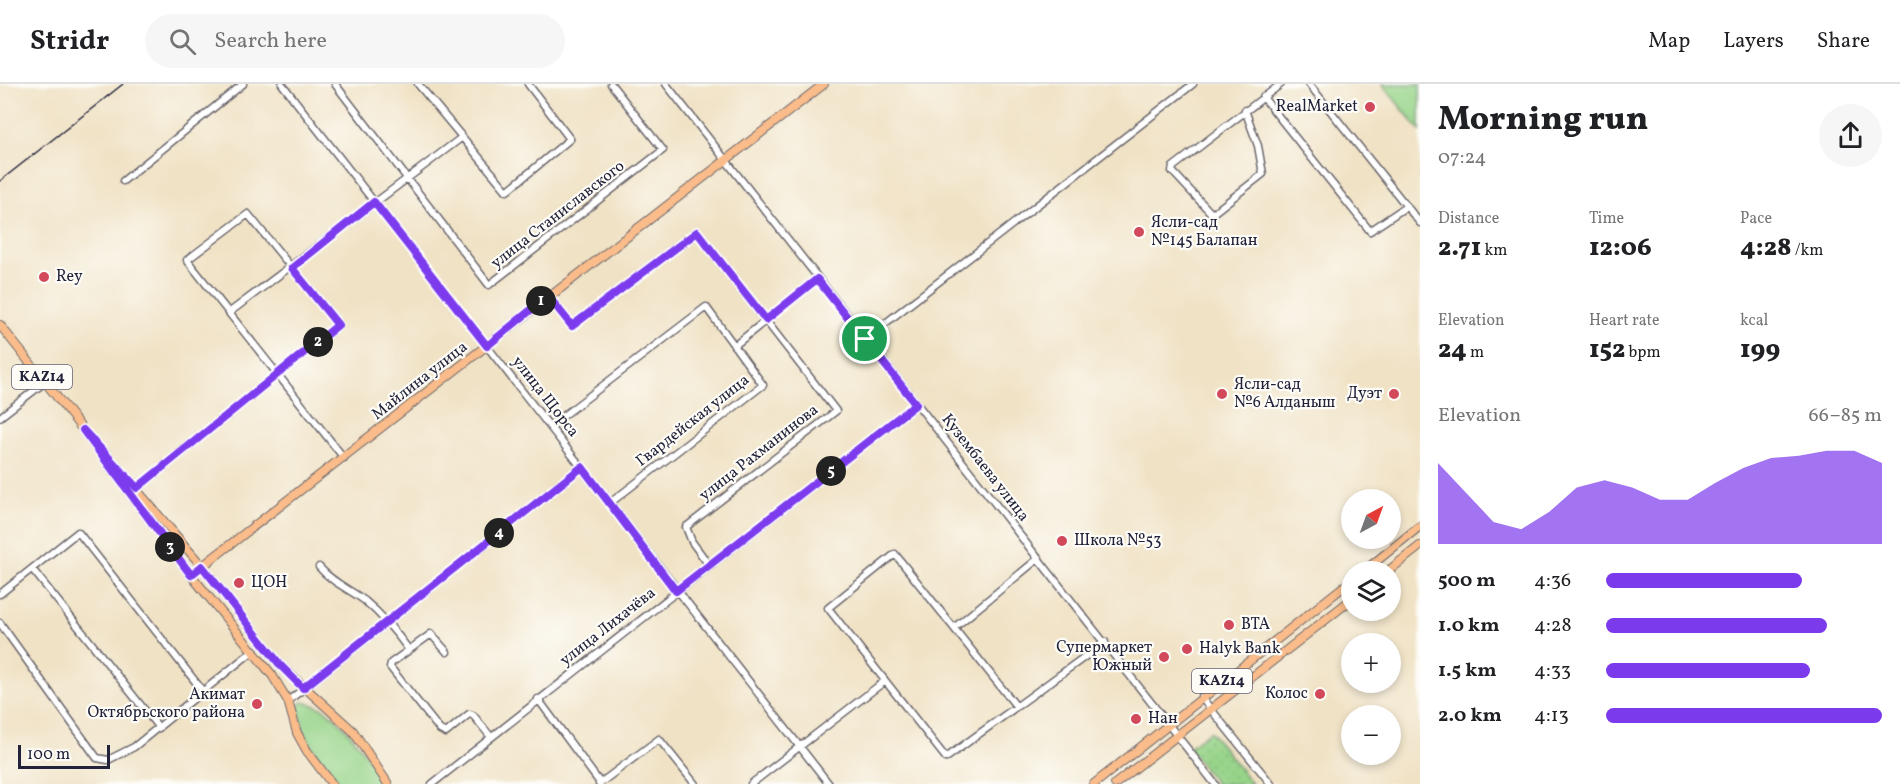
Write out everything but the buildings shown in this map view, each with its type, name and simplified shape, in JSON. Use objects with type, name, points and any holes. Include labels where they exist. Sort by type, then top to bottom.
[{"type":"main road","name":"Майлина улица","points":[[191,575],[823,84]]},
{"type":"main road","name":"KAZ14","points":[[0,325],[83,430],[129,495],[191,575],[254,650],[288,700],[297,733],[307,751],[333,784]]},
{"type":"main road","name":"KAZ14","points":[[83,430],[137,488],[281,666],[353,731],[388,784]]},
{"type":"main road","points":[[1377,561],[1420,526]]},
{"type":"main road","points":[[1401,561],[1420,546]]},
{"type":"main road","name":"KAZ14","points":[[1094,784],[1167,723],[1341,589]]},
{"type":"main road","name":"KAZ14","points":[[1115,784],[1176,734],[1341,608]]},
{"type":"street","points":[[123,181],[243,84]]},
{"type":"street","name":"улица Щорса","points":[[282,84],[829,784]]},
{"type":"street","name":"улица Станиславского","points":[[335,84],[489,285],[663,150],[611,84]]},
{"type":"street","points":[[418,84],[507,191],[570,139],[531,85]]},
{"type":"street","name":"Кузембаева улица","points":[[666,84],[1215,784]]},
{"type":"street","points":[[865,339],[1193,84]]},
{"type":"street","points":[[1245,110],[1258,146],[1263,174],[1212,214],[1172,169],[1245,110],[1281,84]]},
{"type":"street","points":[[1309,84],[1420,223]]},
{"type":"street","points":[[1263,97],[1370,231],[1407,206]]},
{"type":"street","points":[[230,312],[292,268],[374,202],[461,138]]},
{"type":"street","points":[[129,495],[137,488],[278,374],[338,325],[248,214],[187,261],[230,312],[278,374],[344,458]]},
{"type":"street","name":"улица Рахманинова","points":[[548,296],[572,326],[697,232],[836,411],[686,527],[692,542],[709,566]]},
{"type":"street","points":[[734,346],[817,279]]},
{"type":"street","name":"Гвардейская улица","points":[[550,426],[706,307],[763,386],[610,503]]},
{"type":"street","points":[[0,417],[45,382]]},
{"type":"street","name":"улица Лихачёва","points":[[432,784],[916,404]]},
{"type":"street","points":[[288,700],[582,467]]},
{"type":"street","points":[[0,594],[78,532],[202,690]]},
{"type":"street","points":[[1016,706],[895,554],[828,608],[946,758],[1105,642]]},
{"type":"street","points":[[955,627],[1039,558]]},
{"type":"street","points":[[319,567],[332,582],[363,600],[388,622],[409,650]]},
{"type":"street","points":[[33,570],[159,728]]},
{"type":"street","points":[[0,623],[97,758],[108,760],[134,747],[254,650]]},
{"type":"street","points":[[447,651],[431,634],[391,663],[390,667],[440,730],[446,733],[469,714],[473,715],[491,737]]},
{"type":"street","points":[[751,784],[885,681]]},
{"type":"street","points":[[1201,697],[1271,784]]},
{"type":"street","points":[[538,699],[599,783],[659,739],[695,784]]},
{"type":"green space","points":[[1382,84],[1420,84],[1420,131]]},
{"type":"green space","points":[[303,702],[322,708],[338,721],[365,753],[380,784],[341,784],[307,738],[300,717],[299,705]]},
{"type":"green space","points":[[1210,731],[1252,784],[1216,784],[1188,748]]},
{"type":"railway","points":[[0,181],[123,84]]},
{"type":"place","name":"RealMarket","points":[[1370,107]]},
{"type":"place","name":"Ясли-сад №145 Балапан","points":[[1139,232]]},
{"type":"place","name":"Rey","points":[[44,277]]},
{"type":"place","name":"Ясли-сад №6 Алданыш","points":[[1222,394]]},
{"type":"place","name":"Дуэт","points":[[1394,394]]},
{"type":"place","name":"Школа №53","points":[[1062,541]]},
{"type":"place","name":"ЦОН","points":[[239,583]]},
{"type":"place","name":"BTA","points":[[1229,625]]},
{"type":"place","name":"Halyk Bank","points":[[1187,649]]},
{"type":"place","name":"Супермаркет Южный","points":[[1164,657]]},
{"type":"place","name":"Колос","points":[[1320,694]]},
{"type":"place","name":"Акимат Октябрьского района","points":[[257,704]]},
{"type":"place","name":"Нан","points":[[1136,719]]},
{"type":"route","points":[[374,202],[487,346],[548,296],[572,326],[697,232],[766,320],[817,279],[865,339],[916,404],[676,591],[582,467],[303,688],[281,666],[202,566],[191,575],[129,495],[83,430],[137,488],[338,325],[292,268],[374,202]]}]
